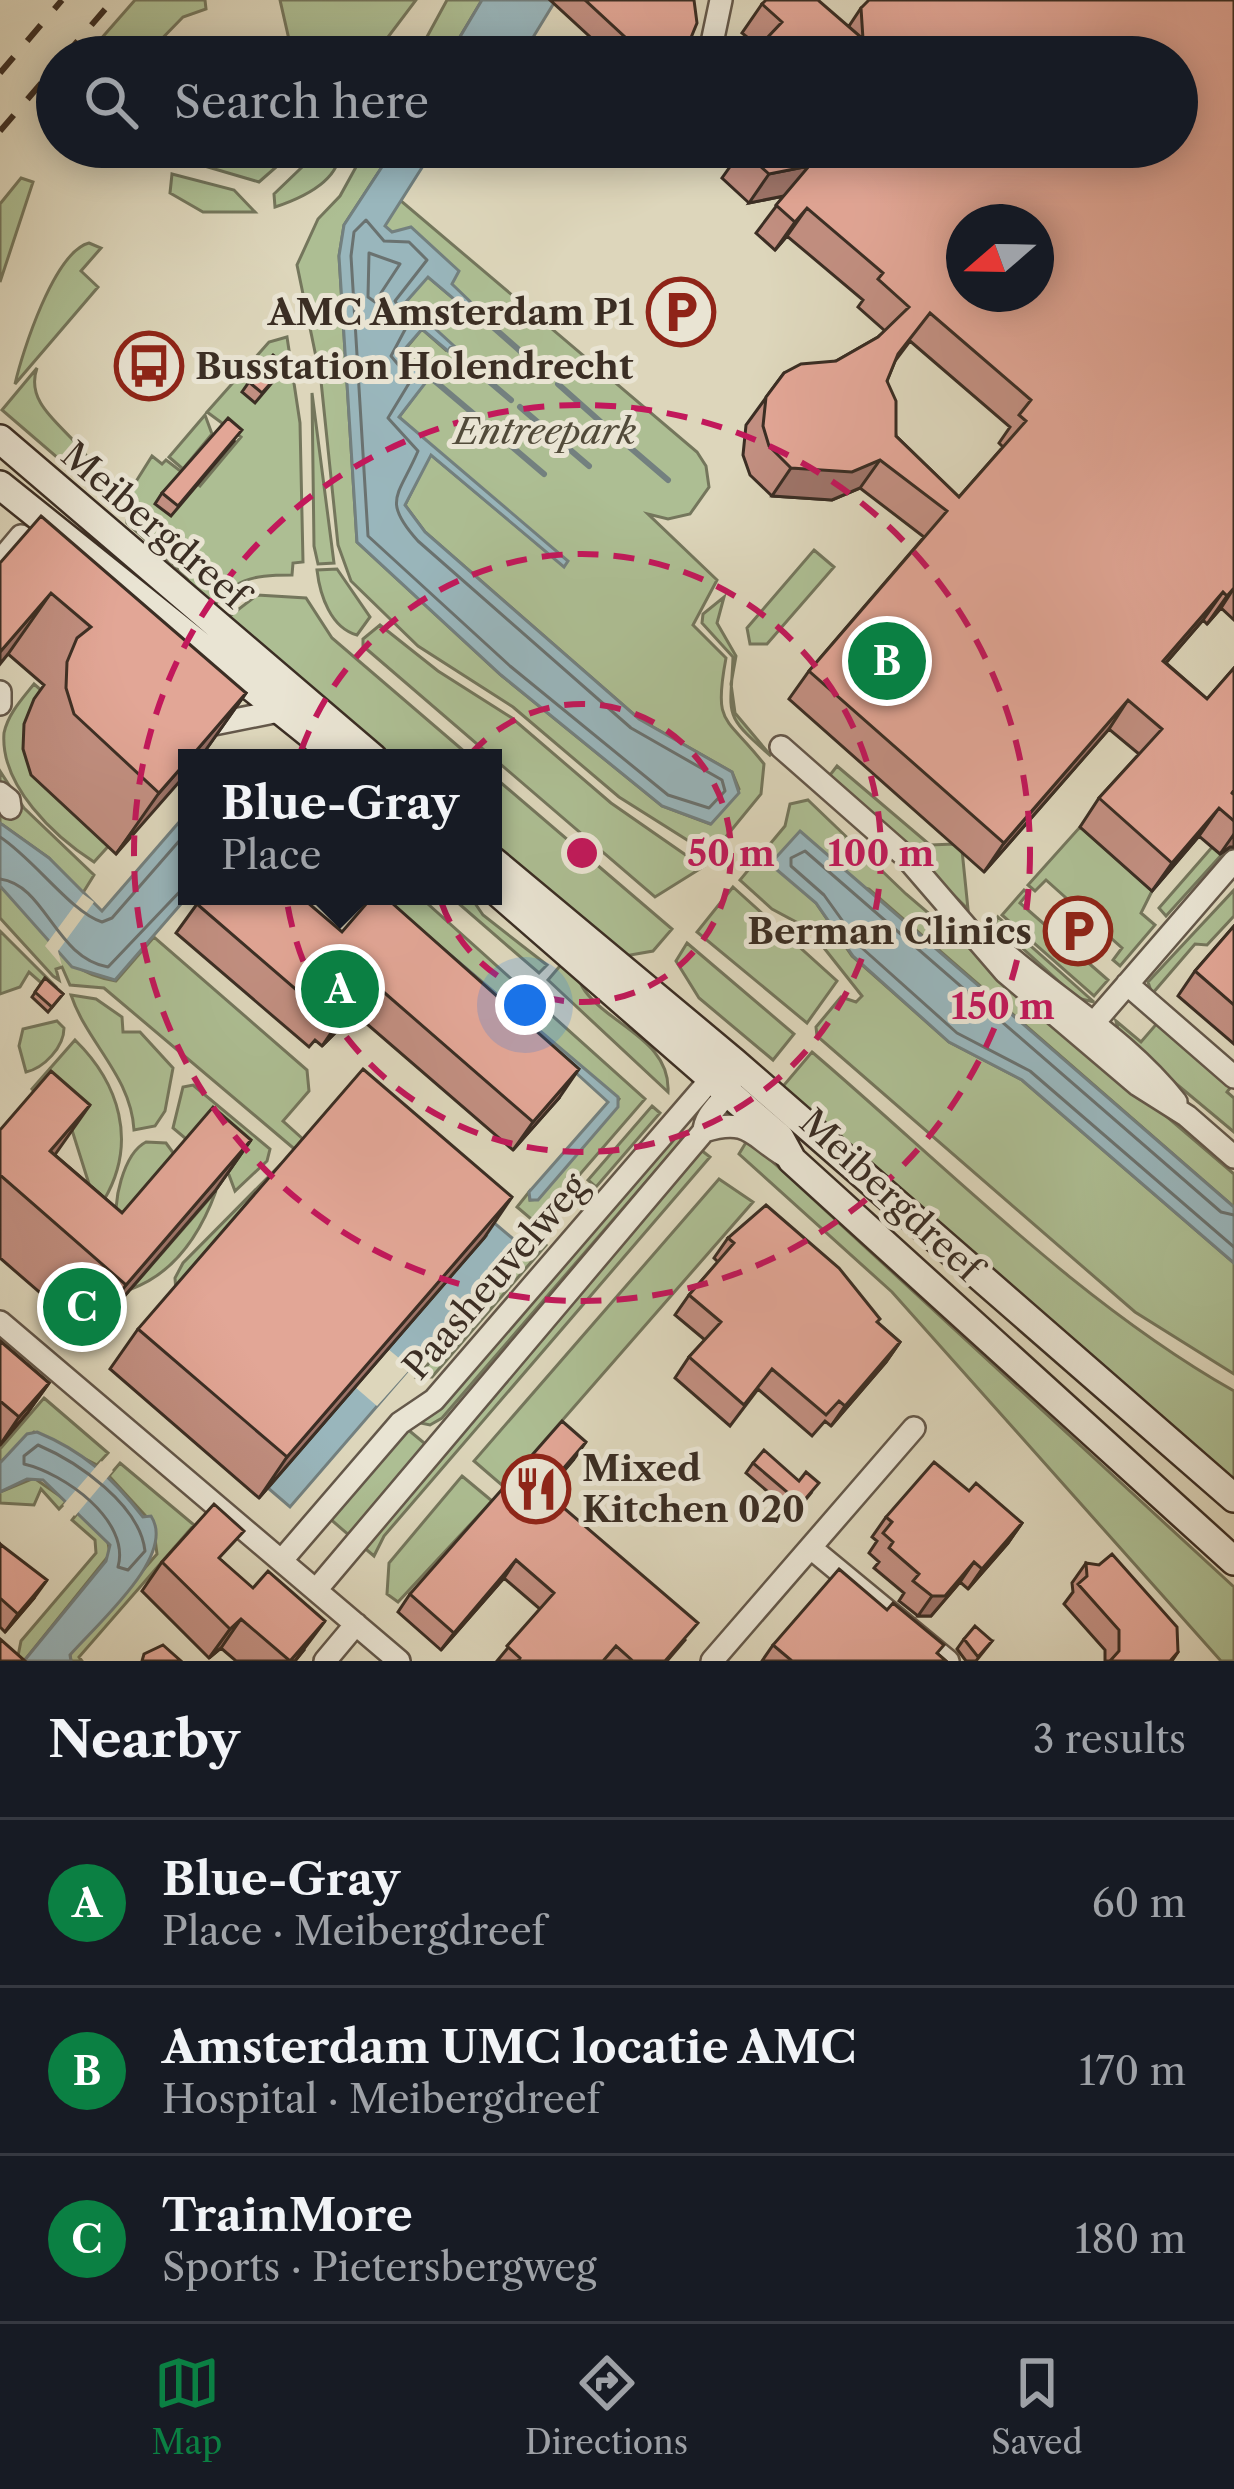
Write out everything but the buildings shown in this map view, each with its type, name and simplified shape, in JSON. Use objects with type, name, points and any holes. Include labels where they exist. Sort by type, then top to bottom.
[{"type":"main road","name":"Meibergdreef","points":[[0,439],[363,749]]},
{"type":"main road","name":"Meibergdreef","points":[[0,485],[71,557],[328,749]]},
{"type":"main road","name":"Meibergdreef","points":[[502,869],[734,1062],[1234,1498]]},
{"type":"main road","name":"Meibergdreef","points":[[502,896],[780,1138],[792,1160],[1234,1561]]},
{"type":"street","points":[[713,36],[721,0]]},
{"type":"street","points":[[0,561],[21,536]]},
{"type":"street","points":[[71,557],[96,542],[154,572]]},
{"type":"street","points":[[0,692],[0,704]]},
{"type":"street","points":[[183,713],[202,728],[279,711]]},
{"type":"street","points":[[781,748],[905,856],[965,927],[977,927],[1088,1030],[1154,1074],[1187,1116],[1234,1157]]},
{"type":"street","points":[[0,793],[11,806],[7,812],[0,806]]},
{"type":"street","points":[[1088,1030],[1234,861]]},
{"type":"street","points":[[1127,985],[1234,1077]]},
{"type":"street","name":"Paasheuvelweg","points":[[282,1560],[400,1423],[434,1400],[734,1062]]},
{"type":"street","name":"Paasheuvelweg","points":[[316,1590],[704,1131],[718,1085]]},
{"type":"street","points":[[704,1131],[726,1123],[742,1125],[792,1160]]},
{"type":"street","points":[[0,1322],[399,1661]]},
{"type":"street","points":[[712,1661],[914,1428]]},
{"type":"street","points":[[811,1548],[948,1661]]},
{"type":"street","points":[[326,1661],[356,1624]]},
{"type":"green space","points":[[135,0],[205,0],[206,9],[183,17],[164,36],[103,36]]},
{"type":"green space","points":[[280,0],[416,0],[389,36],[288,36]]},
{"type":"green space","points":[[447,0],[482,0],[461,36],[427,36]]},
{"type":"green space","points":[[211,168],[275,168],[259,182]]},
{"type":"green space","points":[[301,168],[334,168],[308,193],[275,207],[274,194]]},
{"type":"green space","name":"Entreepark","points":[[355,168],[381,168],[344,225],[339,256],[357,542],[501,675],[662,806],[710,824],[739,789],[732,772],[639,719],[425,532],[405,505],[430,454],[564,566],[399,417],[429,377],[402,353],[422,329],[447,351],[405,302],[427,276],[474,316],[479,311],[384,226],[400,200],[697,452],[706,466],[709,487],[690,514],[668,519],[648,514],[717,580],[693,625],[726,658],[722,709],[764,764],[761,794],[711,855],[619,797],[513,707],[418,646],[351,581],[338,545],[321,381],[297,265],[318,219],[340,196]]},
{"type":"green space","points":[[172,174],[234,190],[255,212],[203,212],[170,193]]},
{"type":"green space","points":[[21,178],[33,182],[0,282],[0,204]]},
{"type":"green space","points":[[89,243],[101,248],[81,271],[98,287],[15,384],[52,283],[76,250]]},
{"type":"green space","points":[[287,337],[300,423],[303,562],[293,563],[292,575],[244,581],[208,612],[184,574],[127,523],[125,499],[152,456],[162,464],[166,460],[200,486],[241,437],[207,412],[269,342]]},
{"type":"green space","points":[[37,368],[40,402],[88,457],[95,490],[2,410]]},
{"type":"green space","points":[[312,393],[334,563],[318,564],[314,546]]},
{"type":"green space","points":[[205,415],[212,434],[183,469],[169,457]]},
{"type":"green space","points":[[814,550],[834,567],[767,644],[750,644],[747,628]]},
{"type":"green space","points":[[337,569],[370,617],[357,635],[340,626],[321,590],[317,570]]},
{"type":"green space","points":[[257,595],[306,598],[332,638],[462,749],[370,749],[222,622]]},
{"type":"green space","points":[[724,597],[717,623],[736,656],[732,679],[733,657],[702,623],[703,614]]},
{"type":"green space","points":[[380,625],[438,671],[512,718],[611,803],[703,867],[655,897],[502,765],[502,749],[483,749],[363,646],[363,639]]},
{"type":"green space","points":[[34,684],[56,703],[114,840],[94,862],[47,824],[11,772],[4,733],[12,713]]},
{"type":"green space","points":[[731,687],[735,713],[771,756],[736,721]]},
{"type":"green space","points":[[837,766],[930,845],[954,844],[962,850],[968,909],[830,775]]},
{"type":"green space","points":[[0,771],[24,808],[94,875],[81,896],[49,858],[0,823]]},
{"type":"green space","points":[[502,784],[672,929],[653,951],[625,956],[502,861]]},
{"type":"green space","points":[[808,800],[906,894],[1234,1174],[1234,1207],[869,889],[771,863],[816,903],[852,956],[949,1042],[1022,1080],[1234,1263],[1234,1374],[1135,1312],[817,1036],[816,1027],[841,997],[856,1002],[862,996],[809,929],[772,909],[740,880],[785,826],[790,804]]},
{"type":"green space","points":[[1234,822],[1234,841],[1166,916],[1159,908]]},
{"type":"green space","points":[[1080,827],[1152,891],[1141,913],[1155,925],[1120,966],[1113,960],[1122,948],[1046,880],[1035,891],[1028,885]]},
{"type":"green space","points":[[0,886],[73,963],[102,978],[116,981],[154,937],[307,1070],[309,1091],[283,1121],[304,1140],[298,1152],[104,988],[70,985],[62,967],[56,969],[59,980],[53,976],[0,918]]},
{"type":"green space","points":[[733,887],[837,981],[807,1023],[697,932]]},
{"type":"green space","points":[[1024,890],[1028,893],[1020,903],[1108,980],[1094,996],[1002,915]]},
{"type":"green space","points":[[1234,890],[1234,916],[1207,945],[1195,944],[1152,994],[1148,982]]},
{"type":"green space","points":[[392,905],[429,905],[645,1099],[537,1224],[517,1207],[529,1192],[530,1200],[538,1199],[619,1099]]},
{"type":"green space","points":[[460,905],[476,905],[547,965],[539,973]]},
{"type":"green space","points":[[998,917],[1094,1002],[1077,998],[995,923]]},
{"type":"green space","points":[[0,931],[56,987],[54,994],[29,972],[20,987],[0,994]]},
{"type":"green space","points":[[687,943],[794,1034],[773,1060],[699,998],[676,961]]},
{"type":"green space","points":[[565,960],[596,1003],[650,1047],[666,1074],[668,1092],[548,980]]},
{"type":"green space","points":[[71,995],[96,999],[122,1017],[123,1032],[140,1032],[173,1068],[165,1111],[155,1126],[134,1130],[125,1093]]},
{"type":"green space","points":[[57,1021],[64,1028],[57,1049],[26,1072],[19,1046],[23,1029]]},
{"type":"green space","points":[[1116,1021],[1141,1042],[1159,1021],[1233,1084],[1227,1092],[1234,1098],[1234,1132],[1120,1037]]},
{"type":"green space","points":[[75,1040],[103,1075],[119,1114],[120,1157],[104,1200],[95,1203],[72,1130],[32,1089]]},
{"type":"green space","points":[[812,1052],[1068,1276],[1177,1356],[1234,1391],[1234,1481],[779,1091]]},
{"type":"green space","points":[[193,1085],[270,1149],[267,1161],[235,1191],[229,1175],[173,1128],[183,1087]]},
{"type":"green space","points":[[652,1106],[660,1113],[596,1187],[588,1180]]},
{"type":"green space","points":[[672,1131],[682,1140],[442,1418],[430,1425],[416,1422]]},
{"type":"green space","points":[[748,1139],[1234,1587],[1234,1661],[1221,1661],[892,1292],[739,1154]]},
{"type":"green space","points":[[146,1142],[166,1143],[177,1158],[118,1227],[121,1180],[131,1157]]},
{"type":"green space","points":[[701,1150],[710,1157],[384,1536],[374,1556],[361,1545]]},
{"type":"green space","points":[[281,1164],[176,1292],[175,1278],[183,1263]]},
{"type":"green space","points":[[719,1179],[753,1202],[504,1487],[474,1461]]},
{"type":"green space","points":[[216,1191],[203,1221],[173,1262],[131,1289]]},
{"type":"green space","points":[[538,1237],[546,1245],[432,1377],[417,1377]]},
{"type":"green space","points":[[44,1398],[108,1453],[97,1465],[34,1432],[0,1463],[0,1449]]},
{"type":"green space","points":[[406,1428],[429,1447],[351,1537],[328,1517]]},
{"type":"green space","points":[[120,1463],[194,1525],[79,1657],[82,1661],[71,1661],[70,1654],[157,1554],[153,1524],[109,1476]]},
{"type":"green space","points":[[462,1476],[492,1501],[398,1602],[387,1594],[389,1563]]},
{"type":"green space","points":[[34,1478],[67,1501],[59,1509],[41,1489],[34,1505],[0,1503],[0,1492]]},
{"type":"green space","points":[[79,1511],[107,1537],[110,1554],[24,1661],[17,1661],[21,1641],[96,1553],[95,1540],[72,1520]]},
{"type":"water","points":[[482,0],[554,3],[534,36],[461,36]]},
{"type":"water","points":[[381,168],[422,168],[385,226],[392,232],[411,227],[459,271],[452,284],[479,310],[474,316],[428,277],[406,302],[454,346],[448,351],[422,329],[402,352],[430,377],[399,417],[568,561],[564,567],[431,455],[405,505],[425,532],[639,719],[732,772],[739,793],[711,824],[662,806],[501,675],[357,542],[339,256],[344,225]]},
{"type":"water","points":[[0,823],[49,858],[102,911],[178,823],[180,905],[115,980],[72,967],[0,886]]},
{"type":"water","points":[[800,831],[1234,1207],[1234,1263],[1022,1080],[949,1042],[853,956],[816,903],[770,864]]},
{"type":"water","points":[[391,905],[618,1097],[618,1107],[538,1200],[530,1200],[529,1192],[608,1102]]},
{"type":"water","points":[[358,1108],[518,1243],[290,1507],[268,1488],[483,1238]]},
{"type":"water","points":[[37,1432],[96,1467],[143,1517],[151,1516],[156,1532],[153,1550],[131,1588],[70,1655],[71,1661],[24,1661],[106,1561],[110,1545],[43,1480],[27,1479],[0,1492],[0,1463],[27,1434]]},
{"type":"pier","points":[[83,894],[94,902],[58,951],[62,966],[45,946]]},
{"type":"pier","points":[[388,1349],[411,1368],[377,1406],[355,1387]]},
{"type":"pier","points":[[101,1461],[113,1471],[75,1516],[63,1505]]},
{"type":"waterway","points":[[477,313],[552,379]]},
{"type":"waterway","points":[[451,349],[511,400]]},
{"type":"waterway","points":[[430,377],[488,426]]},
{"type":"waterway","points":[[558,384],[621,440]]},
{"type":"waterway","points":[[520,407],[589,466]]},
{"type":"waterway","points":[[497,434],[544,474]]},
{"type":"waterway","points":[[626,444],[668,480]]},
{"type":"railway","points":[[0,73],[62,0]]},
{"type":"railway","points":[[82,36],[113,0]]},
{"type":"railway","points":[[0,131],[36,89]]},
{"type":"place","name":"AMC Amsterdam P1","points":[[681,312]]},
{"type":"place","name":"Busstation Holendrecht","points":[[149,366]]},
{"type":"place","name":"Amsterdam UMC locatie AMC","points":[[887,661]]},
{"type":"place","name":"Berman Clinics","points":[[1078,931]]},
{"type":"place","name":"Blue-Gray","points":[[340,989]]},
{"type":"place","name":"TrainMore","points":[[82,1307]]},
{"type":"place","name":"Mixed Kitchen 020","points":[[536,1489]]}]
